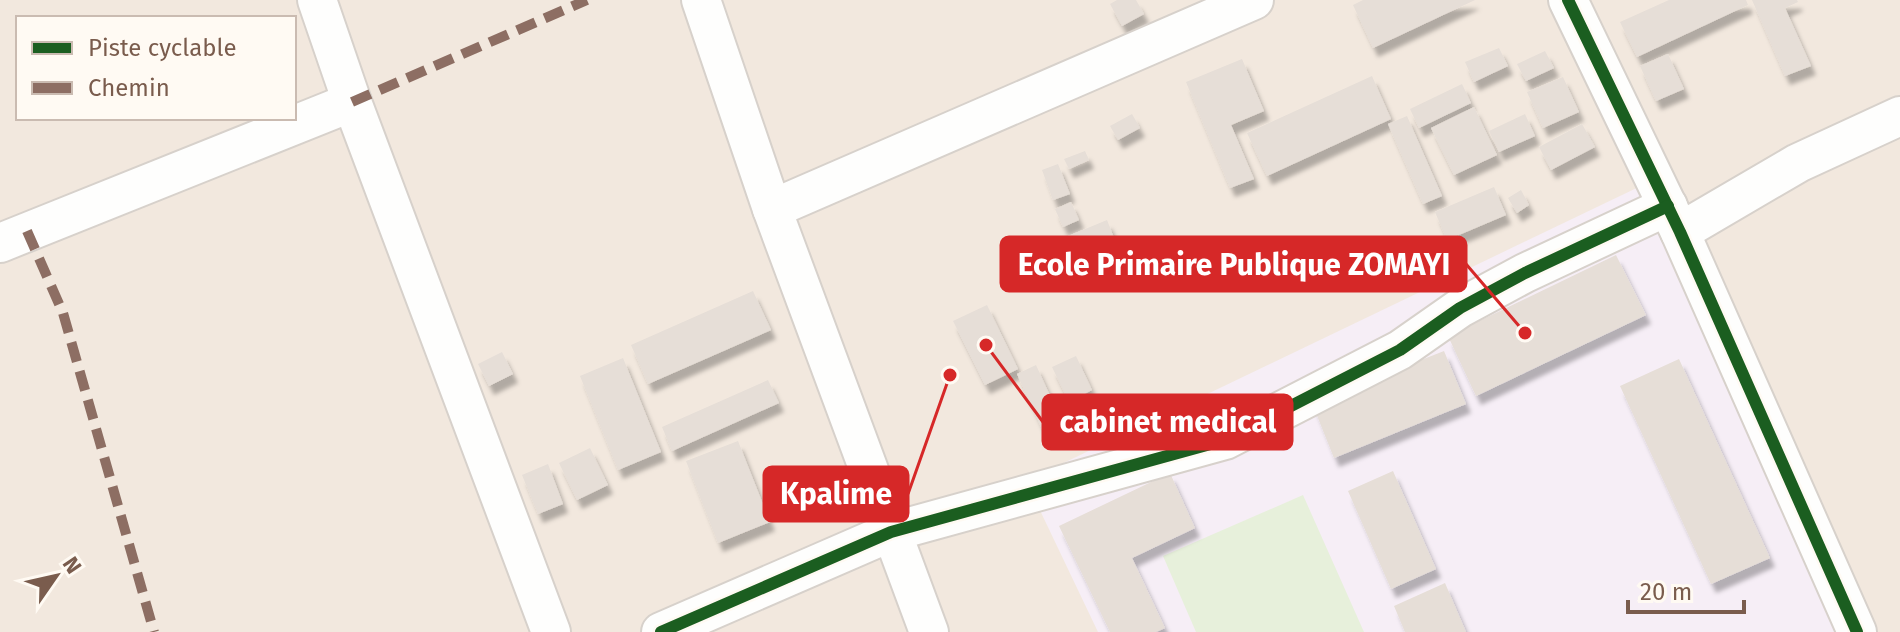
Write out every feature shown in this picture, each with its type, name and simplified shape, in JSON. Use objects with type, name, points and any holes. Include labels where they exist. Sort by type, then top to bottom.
[{"type":"street","points":[[317,0],[352,102],[551,632]]},
{"type":"street","points":[[701,0],[772,209],[929,632]]},
{"type":"street","points":[[772,209],[1254,0]]},
{"type":"street","points":[[1568,0],[1674,219],[1857,632]]},
{"type":"street","points":[[0,243],[352,102]]},
{"type":"street","points":[[661,632],[891,532],[1225,440],[1400,350],[1460,308],[1525,273],[1674,219],[1900,116]]},
{"type":"shaded area","points":[[0,0],[1900,0],[1900,632],[0,632]]},
{"type":"shaded area","points":[[1645,184],[1853,632],[1098,632],[1026,481]]},
{"type":"green space","points":[[1303,495],[1364,632],[1196,632],[1163,556]]},
{"type":"building","points":[[1117,0],[1136,0],[1144,14],[1122,26],[1110,4]]},
{"type":"building","points":[[1363,0],[1475,0],[1373,48],[1353,5]]},
{"type":"building","points":[[1669,0],[1746,0],[1748,5],[1637,57],[1620,22]]},
{"type":"building","points":[[1752,0],[1797,0],[1785,8],[1811,66],[1785,76]]},
{"type":"building","points":[[1499,48],[1508,66],[1474,82],[1465,62]]},
{"type":"building","points":[[1545,51],[1554,68],[1526,81],[1517,64]]},
{"type":"building","points":[[1668,54],[1684,89],[1656,101],[1640,66]]},
{"type":"building","points":[[1242,59],[1264,111],[1231,125],[1254,179],[1230,188],[1186,82]]},
{"type":"building","points":[[1372,76],[1391,119],[1267,176],[1247,133]]},
{"type":"building","points":[[1563,77],[1579,112],[1543,128],[1527,92]]},
{"type":"building","points":[[1462,84],[1471,103],[1419,128],[1410,109]]},
{"type":"building","points":[[1474,107],[1497,155],[1454,175],[1431,128]]},
{"type":"building","points":[[1132,114],[1140,128],[1118,140],[1110,126]]},
{"type":"building","points":[[1525,114],[1535,136],[1499,152],[1489,131]]},
{"type":"building","points":[[1407,116],[1442,196],[1423,204],[1388,124]]},
{"type":"building","points":[[1582,124],[1595,147],[1551,170],[1539,147]]},
{"type":"building","points":[[1085,151],[1089,160],[1069,169],[1064,159]]},
{"type":"building","points":[[1058,164],[1070,194],[1053,200],[1042,170]]},
{"type":"building","points":[[1494,187],[1506,215],[1447,240],[1435,212]]},
{"type":"building","points":[[1521,190],[1529,205],[1517,213],[1508,198]]},
{"type":"building","points":[[1071,202],[1079,220],[1063,227],[1055,209]]},
{"type":"building","points":[[1107,220],[1116,243],[1075,259],[1066,237]]},
{"type":"building","points":[[1616,255],[1646,315],[1476,396],[1448,336]]},
{"type":"building","points":[[753,291],[771,330],[648,384],[631,345]]},
{"type":"building","points":[[987,305],[1018,369],[985,385],[953,321]]},
{"type":"building","points":[[1444,351],[1466,404],[1334,458],[1312,403]]},
{"type":"building","points":[[502,352],[513,374],[489,386],[478,364]]},
{"type":"building","points":[[1076,356],[1092,390],[1069,402],[1052,367]]},
{"type":"building","points":[[623,358],[661,452],[618,470],[580,376]]},
{"type":"building","points":[[1679,359],[1770,558],[1711,584],[1620,386]]},
{"type":"building","points":[[1036,365],[1062,422],[1043,431],[1017,374]]},
{"type":"building","points":[[768,380],[779,403],[672,451],[662,427]]},
{"type":"building","points":[[738,441],[770,522],[718,543],[686,461]]},
{"type":"building","points":[[590,448],[608,485],[577,500],[559,463]]},
{"type":"building","points":[[548,464],[563,504],[538,514],[522,475]]},
{"type":"building","points":[[1393,471],[1436,569],[1391,589],[1348,491]]},
{"type":"building","points":[[1170,473],[1195,528],[1132,558],[1165,628],[1156,632],[1110,632],[1059,526]]},
{"type":"building","points":[[1445,583],[1466,632],[1405,632],[1394,606]]},
{"type":"marked path","points":[[352,102],[587,0]]},
{"type":"marked path","points":[[27,231],[63,313],[154,632]]},
{"type":"cycle path","points":[[1568,0],[1680,232],[1857,632]]},
{"type":"cycle path","points":[[661,632],[891,532],[1225,440],[1400,350],[1460,308],[1525,273],[1668,206]]},
{"type":"place","name":"Ecole Primaire Publique ZOMAYI","points":[[1525,333]]},
{"type":"place","name":"cabinet medical","points":[[986,345]]},
{"type":"place","name":"Kpalime","points":[[950,375]]}]
